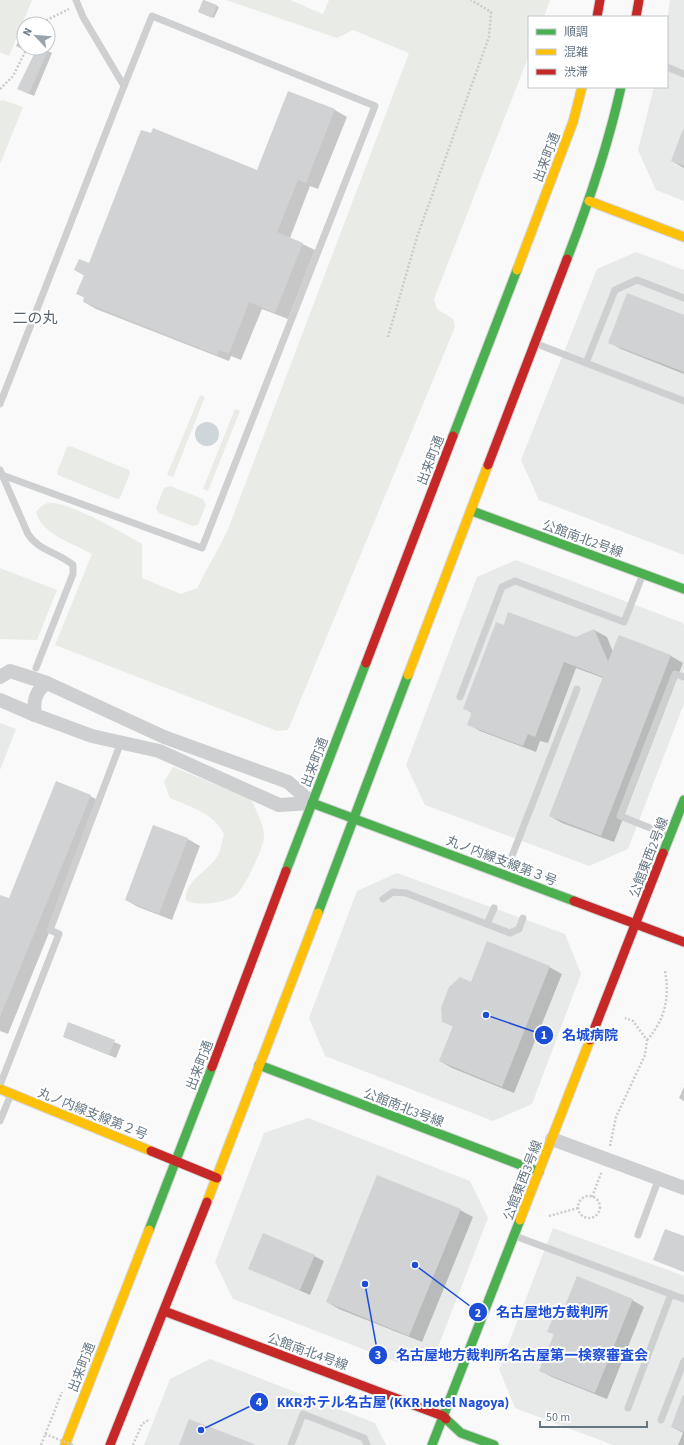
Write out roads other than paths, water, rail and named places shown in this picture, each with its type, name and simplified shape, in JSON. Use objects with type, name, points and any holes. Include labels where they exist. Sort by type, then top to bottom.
[{"type":"main road","points":[[597,16],[600,0]]},
{"type":"main road","points":[[636,16],[639,0]]},
{"type":"main road","name":"出来町通","points":[[65,1445],[176,1161],[565,144],[573,122],[582,88]]},
{"type":"main road","points":[[110,1445],[217,1178],[353,818],[536,343],[589,201],[613,124],[621,88]]},
{"type":"main road","points":[[589,201],[684,237]]},
{"type":"main road","name":"公館南北2号線","points":[[472,511],[684,589]]},
{"type":"main road","name":"公館東西2号線","points":[[636,924],[684,800]]},
{"type":"main road","name":"丸ノ内線支線第３号","points":[[312,803],[684,942]]},
{"type":"main road","name":"公館東西3号線","points":[[432,1445],[636,924]]},
{"type":"main road","name":"公館南北3号線","points":[[259,1065],[539,1172]]},
{"type":"main road","name":"丸ノ内線支線第２号","points":[[0,1089],[217,1178]]},
{"type":"main road","name":"公館南北4号線","points":[[164,1312],[443,1416]]},
{"type":"main road","points":[[443,1416],[461,1433],[494,1445]]},
{"type":"street","points":[[0,677],[10,671],[47,683],[164,737],[288,782],[312,803]]},
{"type":"street","points":[[35,716],[33,703],[41,687],[47,683]]},
{"type":"street","points":[[0,700],[35,716],[92,736],[121,741],[158,751],[279,805],[312,803]]},
{"type":"street","points":[[552,1139],[684,1188]]},
{"type":"lane","points":[[76,2],[124,86]]},
{"type":"lane","points":[[0,404],[152,16],[375,106],[202,548],[1,472]]},
{"type":"lane","points":[[668,68],[684,74]]},
{"type":"lane","points":[[586,363],[615,290],[636,280],[684,298]]},
{"type":"lane","points":[[536,343],[684,401]]},
{"type":"lane","points":[[1,472],[28,534],[34,544],[66,558],[73,565],[73,574],[36,668]]},
{"type":"lane","points":[[460,697],[502,587],[515,581],[624,622],[643,574]]},
{"type":"lane","points":[[670,836],[620,816],[675,674],[684,678]]},
{"type":"lane","points":[[505,875],[576,689]]},
{"type":"lane","points":[[0,1085],[60,934],[50,930],[121,741]]},
{"type":"lane","points":[[383,899],[393,892],[406,893],[510,933],[519,929],[523,918]]},
{"type":"lane","points":[[487,924],[494,908]]},
{"type":"lane","points":[[0,1121],[11,1094]]},
{"type":"lane","points":[[638,1235],[659,1178]]},
{"type":"lane","points":[[514,1235],[684,1299]]},
{"type":"lane","points":[[628,1408],[671,1294]]},
{"type":"lane","points":[[661,1420],[684,1361]]},
{"type":"lane","points":[[291,1445],[303,1414],[364,1438],[367,1445]]},
{"type":"place","name":"名城病院","points":[[486,1015]]},
{"type":"place","name":"名古屋地方裁判所","points":[[415,1265]]},
{"type":"place","name":"名古屋地方裁判所名古屋第一検察審査会","points":[[365,1284]]},
{"type":"place","name":"KKRホテル名古屋 (KKR Hotel Nagoya)","points":[[201,1430]]},
{"type":"district","name":"二の丸","points":[[35,318]]}]
